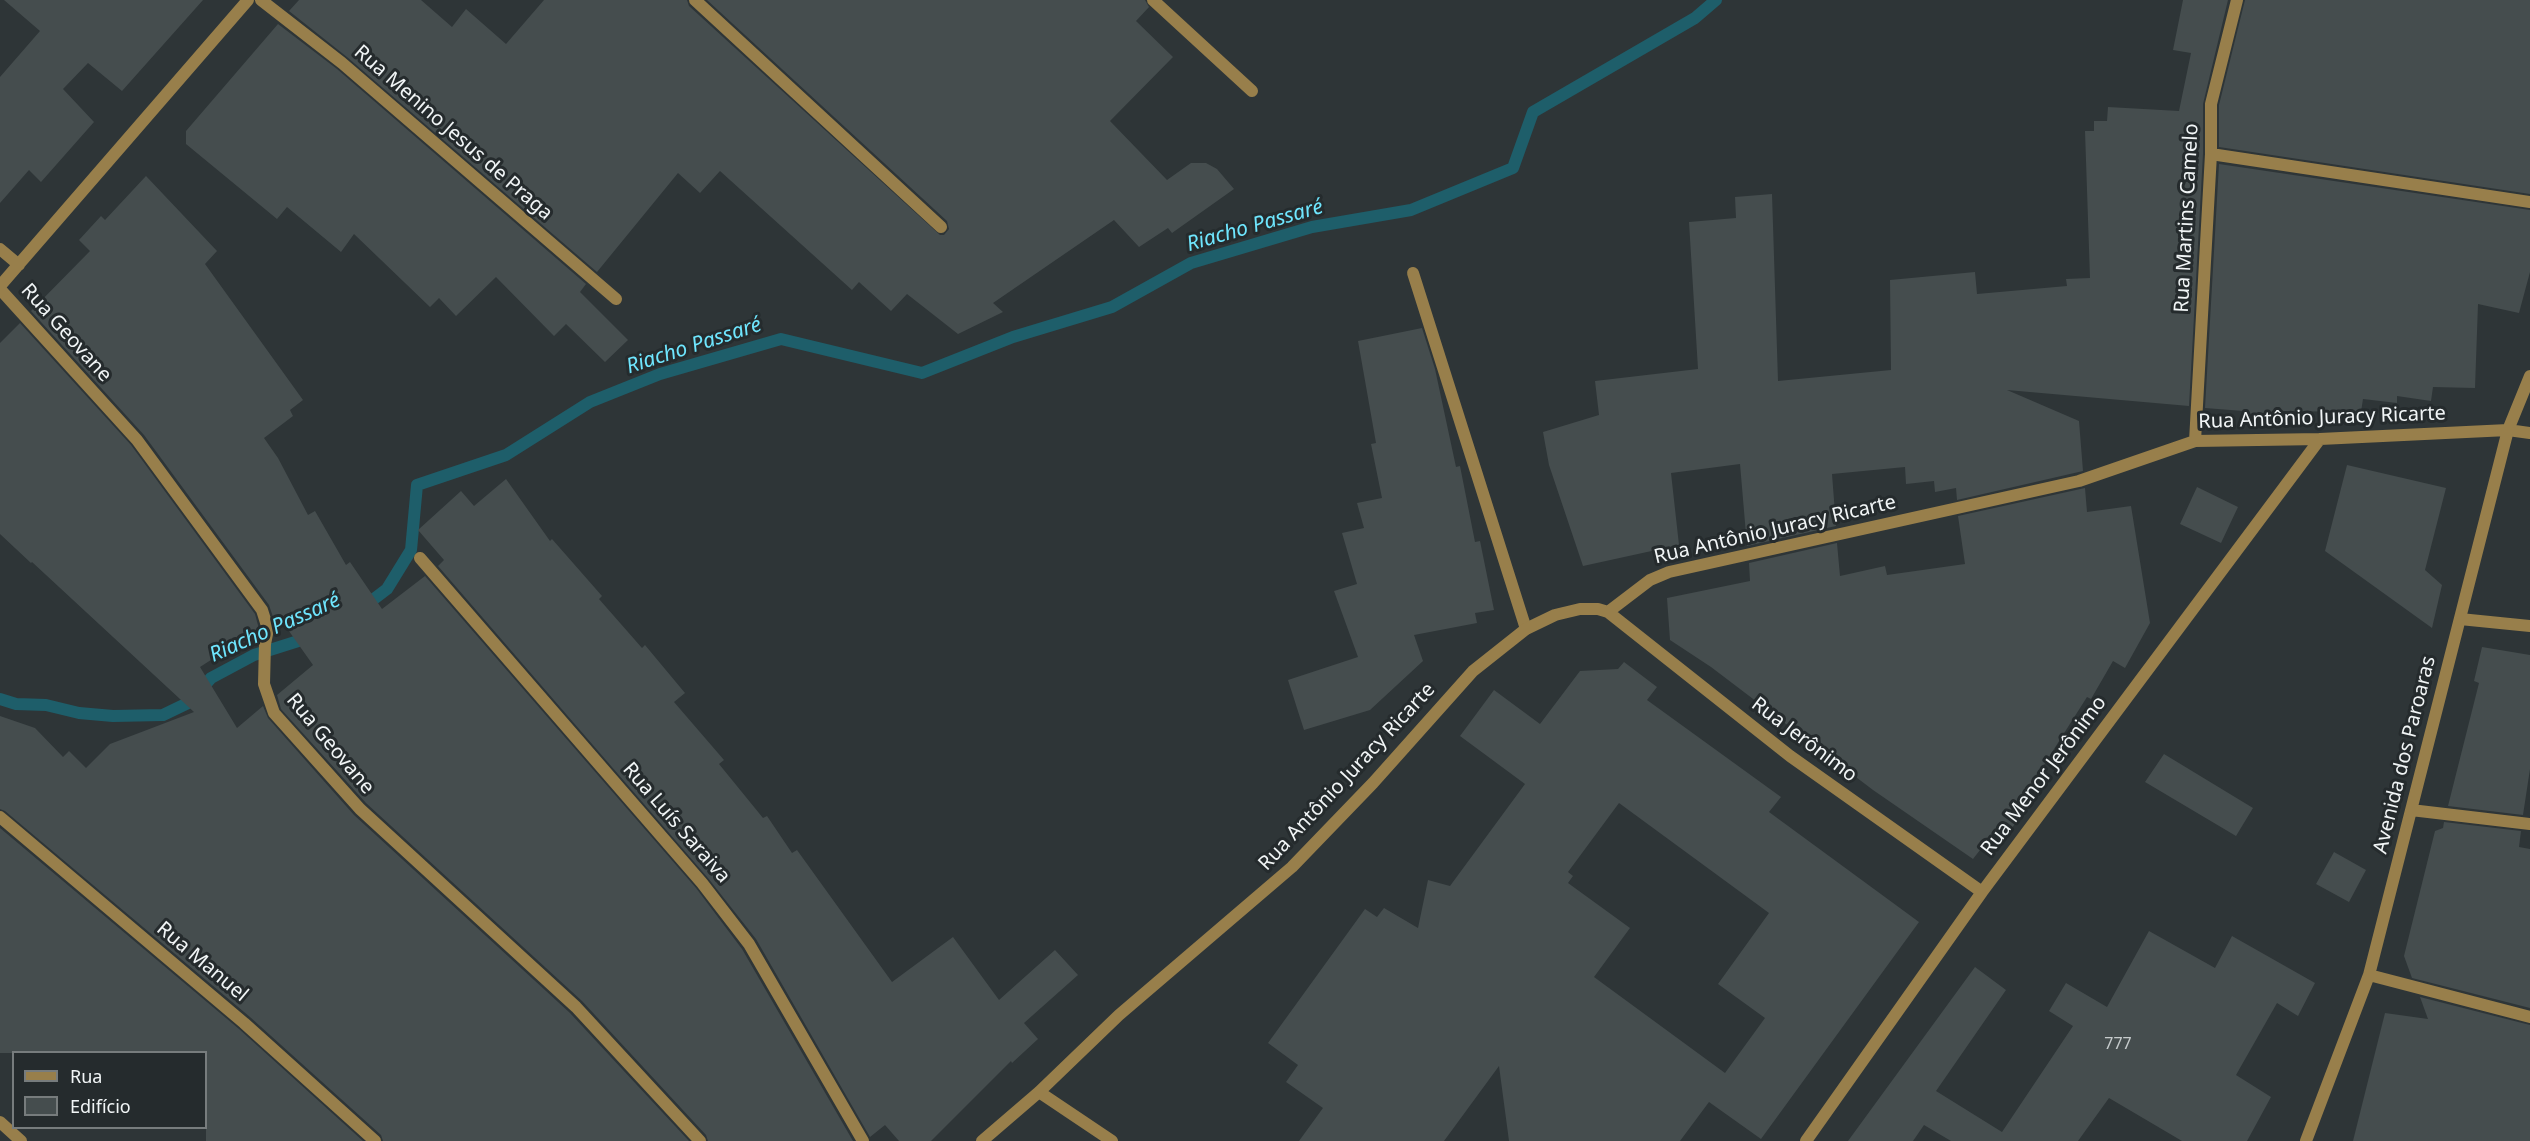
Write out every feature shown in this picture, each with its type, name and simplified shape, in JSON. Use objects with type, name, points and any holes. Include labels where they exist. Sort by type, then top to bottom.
[{"type":"street","points":[[0,287],[248,0]]},
{"type":"street","name":"Rua Menino Jesus de Praga","points":[[261,0],[342,63],[616,299]]},
{"type":"street","points":[[695,0],[941,227]]},
{"type":"street","points":[[1153,0],[1252,91]]},
{"type":"street","name":"Rua Martins Camelo","points":[[2195,441],[2211,154],[2211,104],[2237,0]]},
{"type":"street","points":[[2211,154],[2530,202]]},
{"type":"street","points":[[0,249],[19,265]]},
{"type":"street","points":[[1413,273],[1526,629]]},
{"type":"street","name":"Rua Geovane","points":[[0,287],[137,440],[262,610],[268,629],[264,684],[274,713],[352,801],[576,1007],[700,1141]]},
{"type":"street","name":"Avenida dos Paroaras","points":[[2306,1141],[2369,975],[2508,430],[2530,376]]},
{"type":"street","name":"Rua Antônio Juracy Ricarte","points":[[982,1141],[1039,1092],[1119,1014],[1292,867],[1373,783],[1473,671],[1526,629],[1569,610],[1598,609],[1608,612],[1650,580],[1669,572],[2079,481],[2195,441],[2320,439],[2508,430],[2530,433]]},
{"type":"street","name":"Rua Menor Jerônimo","points":[[1806,1141],[1982,892],[2320,439]]},
{"type":"street","name":"Rua Luís Saraiva","points":[[420,558],[702,882],[749,944],[863,1141]]},
{"type":"street","name":"Rua Jerônimo","points":[[1608,612],[1790,756],[1982,892]]},
{"type":"street","points":[[2460,619],[2530,626]]},
{"type":"street","points":[[2411,810],[2530,824]]},
{"type":"street","name":"Rua Manuel","points":[[0,817],[244,1023],[375,1141]]},
{"type":"street","points":[[2369,975],[2530,1017]]},
{"type":"street","points":[[1039,1092],[1112,1141]]},
{"type":"street","points":[[0,1122],[21,1141]]},
{"type":"building","points":[[4,0],[203,0],[122,91],[88,63],[63,89],[94,122],[41,182],[29,170],[0,203],[0,77],[40,31]]},
{"type":"building","points":[[299,0],[421,0],[452,27],[466,9],[506,44],[544,0],[687,0],[689,6],[940,235],[944,235],[949,229],[947,221],[707,0],[1145,0],[1149,7],[1136,21],[1173,57],[1110,121],[1167,180],[1191,163],[1206,163],[1217,169],[1234,189],[1172,233],[1168,228],[1139,247],[1114,220],[993,303],[1003,312],[958,334],[907,294],[891,311],[859,282],[852,290],[720,171],[700,193],[678,173],[597,272],[347,57],[289,11]]},
{"type":"building","points":[[2183,0],[2228,0],[2203,104],[2203,154],[2189,406],[2007,390],[2079,421],[2083,471],[1957,500],[1956,488],[1935,492],[1934,481],[1906,484],[1905,467],[1832,474],[1836,526],[1747,546],[1740,464],[1671,473],[1679,545],[1583,566],[1549,465],[1543,432],[1599,415],[1595,381],[1698,369],[1689,222],[1736,218],[1735,197],[1772,194],[1778,381],[1891,370],[1890,280],[1975,272],[1977,294],[2067,286],[2066,279],[2090,278],[2085,131],[2094,131],[2094,121],[2107,121],[2108,107],[2179,111],[2191,53],[2173,50]]},
{"type":"building","points":[[2245,0],[2530,0],[2530,194],[2219,147],[2219,105]]},
{"type":"building","points":[[278,24],[337,69],[586,284],[580,292],[628,340],[605,362],[566,324],[554,336],[496,277],[456,316],[439,298],[430,307],[354,234],[341,252],[287,207],[277,219],[186,144],[186,131]]},
{"type":"building","points":[[2219,164],[2530,210],[2530,272],[2519,313],[2478,304],[2475,388],[2433,387],[2431,401],[2397,396],[2397,403],[2363,399],[2361,412],[2283,411],[2283,416],[2243,415],[2243,411],[2205,408]]},
{"type":"building","points":[[146,176],[217,251],[205,264],[303,400],[290,410],[293,416],[264,438],[278,458],[308,515],[315,511],[346,565],[350,562],[382,609],[425,576],[696,888],[742,949],[853,1141],[708,1141],[706,1135],[582,1001],[366,803],[281,709],[277,695],[313,665],[279,617],[274,620],[269,605],[144,435],[31,311],[90,251],[79,240],[101,216],[105,220]]},
{"type":"building","points":[[20,323],[131,445],[255,614],[259,629],[200,667],[237,728],[263,706],[268,718],[354,815],[570,1013],[689,1141],[383,1141],[381,1135],[250,1017],[0,809],[0,716],[35,728],[63,757],[69,751],[86,768],[110,744],[194,712],[0,534],[0,343]]},
{"type":"building","points":[[1422,328],[1435,369],[1456,467],[1460,466],[1475,542],[1480,541],[1494,610],[1475,613],[1477,623],[1414,635],[1423,661],[1370,710],[1304,730],[1288,680],[1358,657],[1334,591],[1357,584],[1342,533],[1364,528],[1357,503],[1382,498],[1371,444],[1376,443],[1358,341]]},
{"type":"building","points":[[2347,465],[2446,488],[2425,570],[2442,585],[2432,628],[2325,551]]},
{"type":"building","points":[[506,479],[550,541],[552,539],[602,596],[599,599],[642,648],[645,645],[685,693],[674,702],[724,760],[719,764],[763,818],[767,816],[792,853],[797,850],[892,982],[953,937],[999,1000],[1055,950],[1078,975],[1024,1023],[1038,1039],[1012,1063],[1011,1061],[931,1141],[899,1141],[885,1125],[870,1137],[756,939],[708,878],[438,566],[444,560],[418,530],[461,491],[474,506]]},
{"type":"building","points":[[2197,487],[2238,507],[2221,543],[2180,524]]},
{"type":"building","points":[[2085,488],[2087,512],[2131,506],[2150,623],[2125,668],[2113,661],[2091,699],[2087,697],[2016,809],[2023,813],[1997,848],[1987,841],[1973,859],[1873,790],[1711,667],[1670,640],[1667,598],[1750,581],[1749,563],[1837,543],[1840,576],[1885,566],[1887,575],[1965,564],[1958,516]]},
{"type":"building","points":[[2482,647],[2530,655],[2530,769],[2523,815],[2448,806],[2479,683],[2474,681]]},
{"type":"building","points":[[1624,662],[1657,687],[1647,700],[1781,797],[1769,812],[1919,922],[1761,1139],[1709,1102],[1680,1141],[1509,1141],[1499,1066],[1444,1141],[1299,1141],[1323,1108],[1286,1082],[1298,1065],[1268,1043],[1365,909],[1377,917],[1384,908],[1418,928],[1428,880],[1450,886],[1525,784],[1460,736],[1494,690],[1540,724],[1580,671],[1618,669]],"holes":[[[1619,803],[1769,913],[1718,984],[1765,1018],[1725,1073],[1594,977],[1630,928],[1568,883],[1573,876],[1568,872]]]},
{"type":"building","points":[[2164,754],[2253,808],[2236,836],[2145,782]]},
{"type":"building","points":[[2444,822],[2521,831],[2519,847],[2530,849],[2530,1008],[2412,978],[2404,956],[2435,831],[2443,828]]},
{"type":"building","points":[[0,828],[239,1029],[363,1141],[206,1141],[207,1051],[12,1051],[12,1053],[0,1053]]},
{"type":"building","points":[[2334,852],[2366,870],[2349,902],[2316,884]]},
{"type":"building","points":[[2149,931],[2215,968],[2232,936],[2315,983],[2298,1016],[2277,1003],[2236,1075],[2271,1097],[2247,1141],[2182,1141],[2109,1098],[2078,1141],[1951,1141],[1924,1125],[1913,1141],[1848,1141],[1975,967],[2006,990],[1936,1091],[2002,1132],[2073,1026],[2049,1011],[2066,983],[2107,1007]]},
{"type":"building","points":[[2420,997],[2530,1025],[2530,1141],[2353,1141],[2385,1013],[2428,1019]]},
{"type":"waterway","name":"Riacho Passaré","points":[[362,608],[387,589],[411,550],[417,485],[506,455],[590,402],[660,374],[781,339],[922,373],[1013,337],[1112,307],[1191,263],[1312,227],[1411,210],[1513,168],[1533,112],[1695,18],[1716,0]]},
{"type":"waterway","name":"Riacho Passaré","points":[[0,699],[16,704],[46,705],[79,713],[113,716],[163,715],[190,702],[211,678],[254,655],[311,637]]}]
